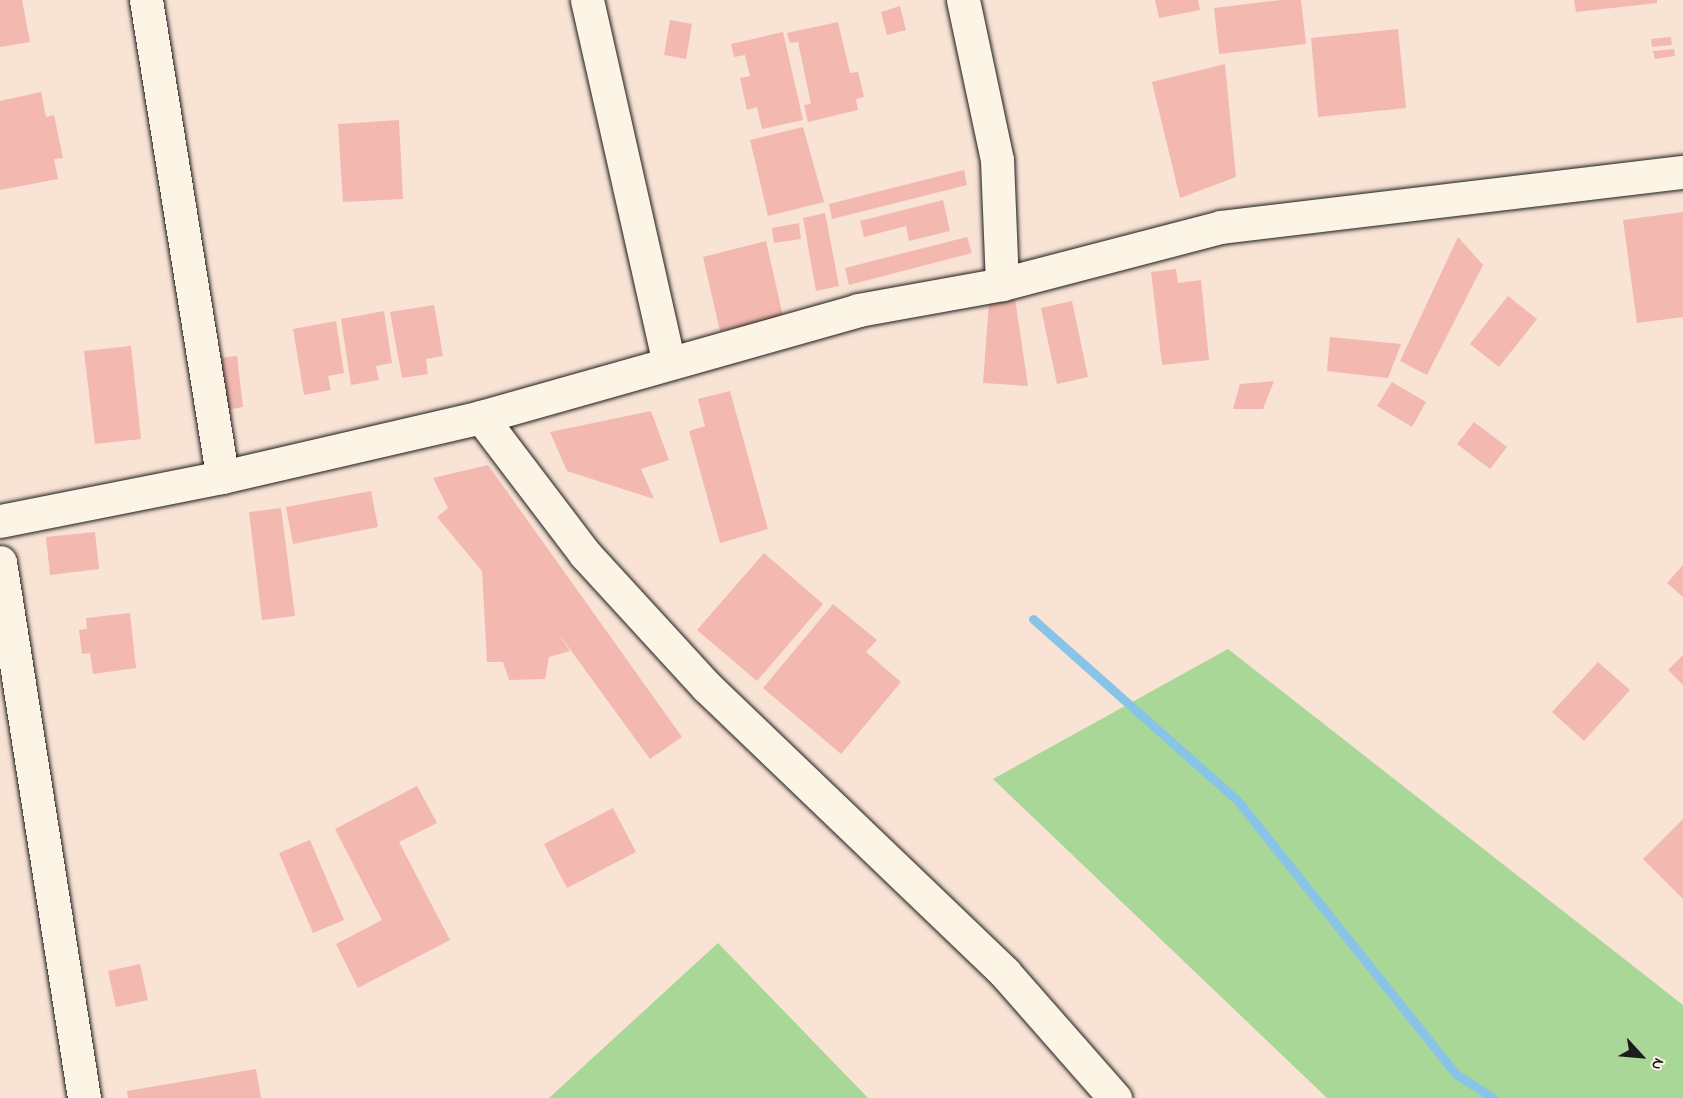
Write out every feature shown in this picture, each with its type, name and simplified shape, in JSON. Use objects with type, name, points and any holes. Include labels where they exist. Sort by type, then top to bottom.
[{"type":"street","points":[[146,0],[222,477]]},
{"type":"street","points":[[586,0],[669,363]]},
{"type":"street","points":[[963,0],[998,160],[1002,284]]},
{"type":"street","points":[[0,521],[222,477],[481,417],[858,310],[1002,284],[1221,227],[1683,172]]},
{"type":"street","points":[[481,417],[585,554],[707,687],[1005,973],[1115,1098]]},
{"type":"street","points":[[0,562],[84,1098]]},
{"type":"green space","points":[[1228,649],[1683,1005],[1683,1098],[1327,1098],[993,779]]},
{"type":"green space","points":[[718,943],[868,1098],[549,1098]]},
{"type":"building","points":[[0,0],[22,0],[30,42],[0,47]]},
{"type":"building","points":[[1155,0],[1198,0],[1200,10],[1159,18]]},
{"type":"building","points":[[1281,0],[1301,0],[1306,44],[1219,54],[1214,8]]},
{"type":"building","points":[[1574,0],[1657,0],[1657,3],[1576,12]]},
{"type":"building","points":[[900,6],[906,30],[887,35],[881,12]]},
{"type":"building","points":[[670,20],[692,24],[686,59],[664,55]]},
{"type":"building","points":[[838,22],[850,73],[858,72],[864,97],[856,99],[858,110],[808,122],[804,105],[811,104],[798,42],[790,43],[787,33]]},
{"type":"building","points":[[1398,29],[1406,108],[1318,117],[1311,38]]},
{"type":"building","points":[[783,32],[803,120],[762,129],[757,107],[747,110],[740,78],[750,76],[745,55],[734,57],[731,44]]},
{"type":"building","points":[[1671,37],[1672,45],[1652,47],[1651,39]]},
{"type":"building","points":[[1674,49],[1675,56],[1655,59],[1653,51]]},
{"type":"building","points":[[1225,64],[1236,177],[1180,198],[1152,82]]},
{"type":"building","points":[[41,92],[46,117],[54,115],[63,158],[54,159],[58,179],[0,190],[0,101]]},
{"type":"building","points":[[399,120],[403,199],[343,202],[338,124]]},
{"type":"building","points":[[803,127],[824,202],[768,216],[750,140]]},
{"type":"building","points":[[964,170],[967,185],[832,219],[829,204]]},
{"type":"building","points":[[943,200],[950,231],[909,241],[906,226],[864,237],[860,221]]},
{"type":"building","points":[[1683,212],[1683,317],[1637,323],[1623,220]]},
{"type":"building","points":[[825,213],[839,286],[816,291],[803,218]]},
{"type":"building","points":[[799,223],[801,239],[774,243],[772,228]]},
{"type":"building","points":[[967,237],[972,253],[849,285],[845,268]]},
{"type":"building","points":[[1458,237],[1483,265],[1427,375],[1400,361]]},
{"type":"building","points":[[766,241],[783,316],[720,331],[703,257]]},
{"type":"building","points":[[1176,269],[1178,283],[1201,280],[1209,360],[1162,365],[1151,272]]},
{"type":"building","points":[[1508,296],[1537,319],[1499,367],[1470,344]]},
{"type":"building","points":[[1015,299],[1028,386],[983,383],[989,303]]},
{"type":"building","points":[[1072,301],[1088,377],[1057,384],[1041,308]]},
{"type":"building","points":[[434,305],[443,356],[426,359],[428,374],[402,378],[390,312]]},
{"type":"building","points":[[384,311],[392,363],[376,366],[379,380],[351,385],[341,319]]},
{"type":"building","points":[[336,321],[344,373],[328,376],[331,390],[304,395],[293,329]]},
{"type":"building","points":[[1330,337],[1401,344],[1388,378],[1327,371]]},
{"type":"building","points":[[131,346],[141,439],[95,444],[84,351]]},
{"type":"building","points":[[237,356],[243,407],[226,410],[219,358]]},
{"type":"building","points":[[1274,381],[1263,409],[1233,409],[1240,384]]},
{"type":"building","points":[[1392,382],[1426,402],[1412,427],[1377,406]]},
{"type":"building","points":[[730,391],[768,529],[720,543],[689,431],[705,426],[698,399]]},
{"type":"building","points":[[651,411],[669,460],[641,469],[654,499],[567,471],[550,432]]},
{"type":"building","points":[[1474,422],[1507,447],[1490,469],[1457,444]]},
{"type":"building","points":[[488,465],[682,737],[650,759],[556,630],[570,651],[549,657],[545,679],[509,680],[503,662],[487,662],[482,571],[437,517],[448,508],[433,478]]},
{"type":"building","points":[[371,491],[378,527],[293,544],[286,507]]},
{"type":"building","points":[[281,508],[295,616],[262,620],[249,512]]},
{"type":"building","points":[[95,532],[99,569],[50,575],[46,537]]},
{"type":"building","points":[[764,553],[823,604],[757,681],[697,630]]},
{"type":"building","points":[[1683,565],[1683,597],[1667,583]]},
{"type":"building","points":[[833,604],[877,640],[866,652],[901,682],[841,754],[763,688]]},
{"type":"building","points":[[130,613],[136,668],[93,674],[90,653],[82,654],[79,630],[87,629],[86,618]]},
{"type":"building","points":[[1683,655],[1683,685],[1668,670]]},
{"type":"building","points":[[1598,662],[1630,690],[1584,741],[1552,712]]},
{"type":"building","points":[[417,786],[437,823],[399,842],[450,940],[358,988],[336,944],[382,920],[335,829]]},
{"type":"building","points":[[613,808],[636,852],[567,888],[544,844]]},
{"type":"building","points":[[1683,819],[1683,899],[1643,859]]},
{"type":"building","points":[[310,840],[344,920],[313,933],[279,853]]},
{"type":"building","points":[[140,964],[148,1000],[116,1007],[108,971]]},
{"type":"building","points":[[256,1069],[261,1098],[128,1098],[127,1091]]},
{"type":"waterway","points":[[1033,619],[1237,800],[1456,1074],[1493,1098]]}]
